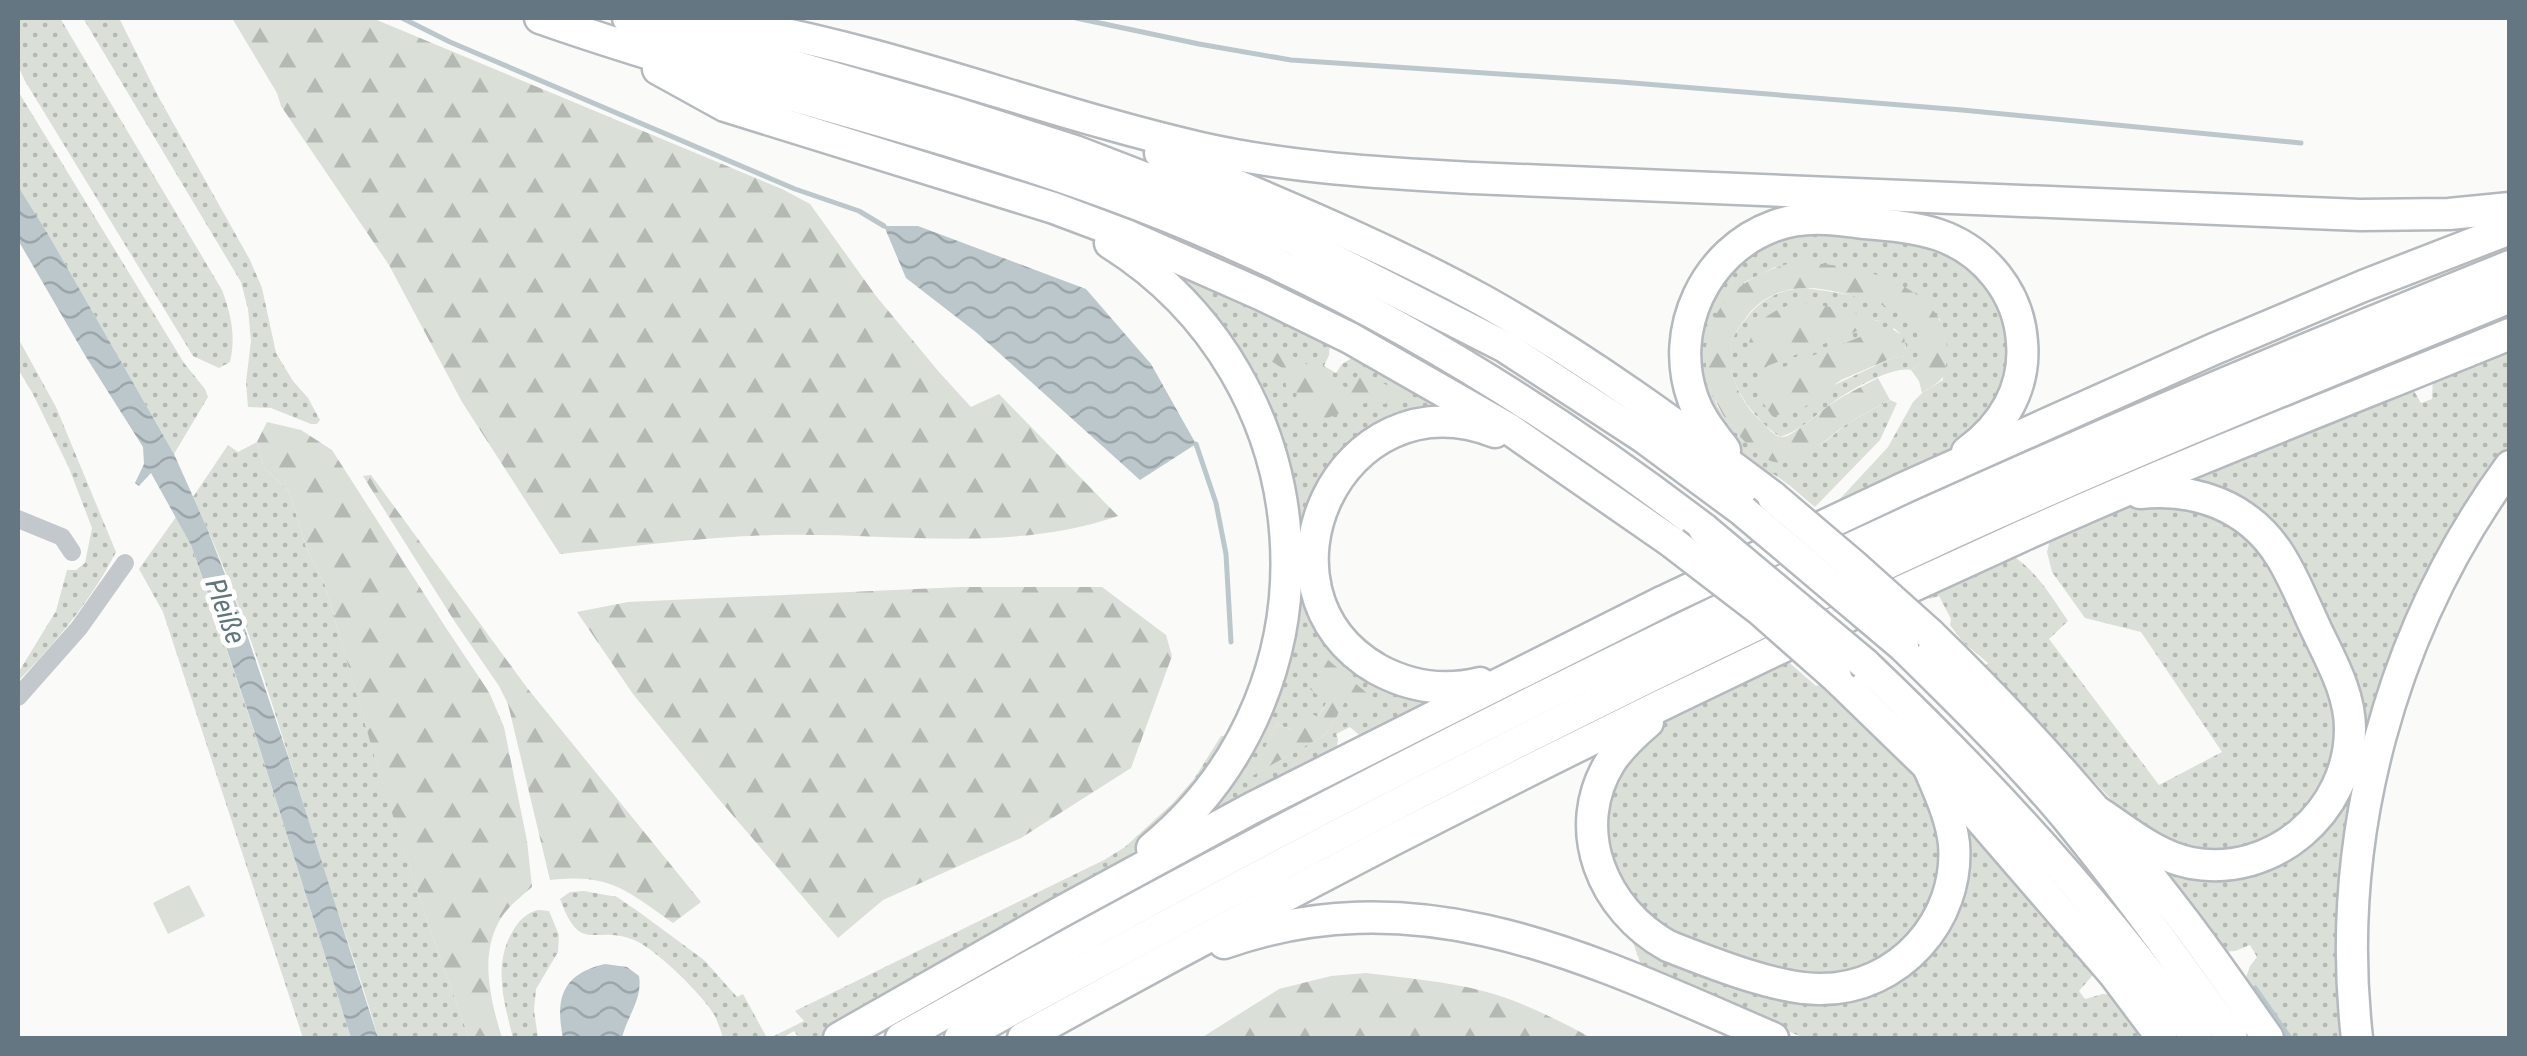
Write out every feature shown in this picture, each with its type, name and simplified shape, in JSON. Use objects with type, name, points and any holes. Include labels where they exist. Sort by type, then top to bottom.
[{"type":"highway","points":[[540,18],[608,42],[1007,159],[1116,196],[1278,265],[1384,318],[1500,387],[1619,466],[1704,529],[1865,664],[1932,727],[2042,844],[2116,930],[2196,1038]]},
{"type":"highway","points":[[628,18],[1024,134],[1128,170],[1260,225],[1505,348],[1643,436],[1916,640],[2025,730],[2098,812],[2180,915],[2268,1038]]},
{"type":"highway","points":[[678,18],[743,25],[817,41],[1055,110],[1228,153],[1306,165],[1417,175],[2360,215],[2436,215],[2510,208]]},
{"type":"highway","points":[[608,42],[726,106],[1054,208],[1126,235],[1350,338],[1542,449],[1674,543],[1836,677],[1968,805],[2114,974],[2162,1038]]},
{"type":"highway","points":[[1055,110],[1283,204],[1482,300],[1614,381],[1744,475],[1853,565],[1916,640],[1966,709],[2066,817],[2232,1038]]},
{"type":"highway","points":[[980,185],[1112,244],[1162,280],[1194,313],[1230,363],[1252,403],[1274,461],[1286,521],[1287,582],[1279,641],[1250,725],[1220,776],[1182,822],[1076,904]]},
{"type":"highway","points":[[1744,475],[1709,430],[1692,398],[1685,364],[1691,312],[1706,280],[1741,243],[1788,222],[1830,219],[1894,226],[1950,239],[1990,268],[2016,310],[2022,359],[2010,407],[1977,444],[1908,486]]},
{"type":"highway","points":[[839,1038],[1252,808],[1530,666],[1908,486],[2214,349],[2510,228]]},
{"type":"highway","points":[[901,1038],[1327,806],[1678,630],[2042,462],[2510,266]]},
{"type":"highway","points":[[960,1038],[1319,843],[1689,657],[2036,496],[2510,297]]},
{"type":"highway","points":[[1022,1038],[1254,912],[1678,696],[2112,497],[2510,334]]},
{"type":"highway","points":[[1530,666],[1482,683],[1448,688],[1414,684],[1381,671],[1352,650],[1331,622],[1318,590],[1313,556],[1317,520],[1340,474],[1365,449],[1398,430],[1430,422],[1461,422],[1542,449]]},
{"type":"highway","points":[[2357,1038],[2353,979],[2355,887],[2376,752],[2404,664],[2432,596],[2467,531],[2510,466]]},
{"type":"highway","points":[[2098,812],[2173,858],[2209,865],[2245,862],[2279,849],[2318,818],[2336,790],[2350,741],[2348,708],[2337,674],[2280,556],[2258,528],[2228,507],[2197,495],[2165,491],[2112,497]]},
{"type":"highway","points":[[1678,696],[1632,736],[1604,774],[1594,836],[1606,886],[1626,914],[1668,946],[1790,986],[1822,990],[1870,980],[1912,954],[1934,927],[1948,897],[1954,847],[1947,814],[1927,764]]},
{"type":"highway","points":[[1110,990],[1228,942],[1266,931],[1324,921],[1398,918],[1464,925],[1528,940],[1622,974],[1774,1038]]},
{"type":"street","points":[[18,519],[62,537],[72,552]]},
{"type":"street","points":[[18,696],[79,628],[125,563]]},
{"type":"green space","points":[[18,18],[60,18],[222,290],[232,326],[230,362],[219,368],[193,356],[25,81],[18,66]]},
{"type":"green space","points":[[83,18],[119,18],[250,260],[262,288],[276,353],[308,398],[320,420],[317,424],[271,408],[248,407],[246,382],[251,341],[241,282]]},
{"type":"green space","points":[[232,18],[372,18],[810,204],[876,296],[971,407],[999,394],[1118,516],[1076,528],[991,538],[775,535],[560,554],[462,402],[389,265],[281,106]]},
{"type":"green space","points":[[18,91],[184,363],[205,389],[208,397],[174,454],[18,186]]},
{"type":"green space","points":[[1800,229],[1903,237],[1965,259],[2004,305],[2012,376],[1969,443],[1825,515],[1888,447],[1913,402],[1943,380],[1940,319],[1775,267],[1745,282],[1707,371],[1717,406],[1739,436],[1821,445],[1848,423],[1890,400],[1897,403],[1880,440],[1815,507],[1773,474],[1769,478],[1731,445],[1699,390],[1700,315],[1740,256]]},
{"type":"green space","points":[[1148,251],[1330,343],[1324,366],[1336,373],[1355,356],[1451,410],[1325,482],[1322,622],[1449,696],[1366,741],[1350,727],[1336,734],[1335,761],[1165,851],[1259,724],[1288,483]],"holes":[[[1320,676],[1345,701],[1325,735],[1251,776],[1277,724],[1293,730],[1318,717],[1327,702]]]},
{"type":"green space","points":[[1792,263],[1865,271],[1912,292],[1930,307],[1943,326],[1946,366],[1940,380],[1922,393],[1911,370],[1921,363],[1916,331],[1905,317],[1888,307],[1814,288],[1793,289],[1768,298],[1752,310],[1738,329],[1730,358],[1735,383],[1747,406],[1774,434],[1789,435],[1837,400],[1878,378],[1890,400],[1850,422],[1804,456],[1776,462],[1752,448],[1729,423],[1713,395],[1706,367],[1707,340],[1716,315],[1733,293],[1759,275]]},
{"type":"green space","points":[[1797,289],[1851,295],[1898,311],[1917,331],[1921,363],[1911,370],[1893,372],[1859,386],[1780,437],[1759,419],[1741,394],[1730,366],[1730,352],[1733,338],[1758,305],[1772,296]],"holes":[[[1787,306],[1880,321],[1749,372],[1769,315]],[[1894,328],[1904,341],[1906,356],[1892,358],[1830,387]]]},
{"type":"green space","points":[[1805,303],[1844,309],[1880,322],[1749,373],[1748,346],[1759,324],[1779,309]]},
{"type":"green space","points":[[1888,326],[1904,337],[1907,356],[1892,358],[1841,380],[1799,411],[1772,416],[1759,397],[1753,379]]},
{"type":"green space","points":[[2509,334],[2509,450],[2493,473],[2386,686],[2348,1038],[2279,1038],[2243,986],[2257,957],[2250,945],[2220,952],[2154,857],[2228,871],[2351,775],[2300,574],[2174,480],[2399,384],[2414,391],[2421,403],[2432,399],[2433,375]]},
{"type":"green space","points":[[18,338],[56,407],[116,552],[72,620],[18,681],[18,673],[56,611],[67,570],[76,570],[85,563],[92,528],[69,468],[18,369]]},
{"type":"green space","points":[[1276,346],[1347,388],[1362,371],[1409,398],[1375,406],[1368,402],[1320,421],[1293,404],[1297,394],[1286,387],[1285,370],[1268,359]]},
{"type":"green space","points":[[267,422],[301,430],[332,450],[489,692],[504,727],[527,841],[532,887],[503,915],[491,944],[490,991],[502,1038],[469,1038],[380,776],[325,585],[306,547],[289,491],[264,468],[257,442]]},
{"type":"green space","points":[[257,442],[264,468],[289,491],[306,547],[325,585],[380,775],[469,1038],[378,1038],[260,667],[193,497],[228,445],[238,452]]},
{"type":"green space","points":[[371,475],[528,689],[701,902],[673,923],[616,886],[588,879],[550,880],[508,704],[363,476]]},
{"type":"green space","points":[[2156,498],[2195,501],[2267,549],[2336,695],[2341,753],[2301,823],[2230,855],[2179,848],[2125,814],[1985,667],[1988,663],[1963,642],[1950,625],[1951,619],[1939,596],[1930,599],[1922,593],[2010,554],[2019,560],[2068,621],[2049,639],[2159,785],[2222,752],[2141,632],[2085,618],[2052,572],[2047,552],[2051,535],[2120,505]]},
{"type":"green space","points":[[176,517],[191,545],[252,725],[351,1038],[303,1038],[163,612],[139,569]]},
{"type":"green space","points":[[961,587],[1102,587],[1166,635],[1172,656],[1131,768],[1021,838],[883,900],[838,938],[633,694],[577,612],[628,602]]},
{"type":"green space","points":[[1320,653],[1382,706],[1362,716],[1345,702],[1325,735],[1250,777],[1277,724],[1293,730],[1304,710],[1318,717],[1327,703],[1310,689],[1319,676],[1309,666]]},
{"type":"green space","points":[[1784,658],[1816,686],[1826,682],[1921,776],[1942,818],[1939,898],[1901,951],[1849,976],[1789,975],[1697,946],[1647,917],[1619,883],[1603,835],[1615,775],[1656,724]]},
{"type":"green space","points":[[1236,735],[1162,829],[1101,875],[926,971],[818,1038],[799,1038],[794,1031],[782,1038],[770,1038],[804,1021],[795,1011],[1125,847],[1194,779],[1221,736]]},
{"type":"green space","points":[[1961,819],[2095,963],[2092,976],[2079,991],[2085,999],[2117,995],[2152,1038],[1804,1038],[1642,968],[1628,928],[1780,991],[1924,959]]},
{"type":"green space","points":[[189,885],[205,916],[168,934],[153,903]]},
{"type":"green space","points":[[570,892],[617,897],[704,960],[737,997],[743,994],[767,1038],[723,1038],[715,1016],[701,997],[654,952],[620,936],[582,933],[560,899]]},
{"type":"green space","points":[[538,910],[549,911],[559,935],[558,952],[536,989],[538,1038],[513,1038],[502,983],[503,956],[516,925]]},
{"type":"green space","points":[[1366,973],[1497,995],[1592,1038],[1201,1038],[1279,989],[1331,976]]},
{"type":"water","name":"Pleiße","points":[[18,186],[174,454],[207,528],[288,756],[378,1038],[351,1038],[191,545],[151,473],[139,486],[135,483],[144,464],[143,447],[18,240]]},
{"type":"water","points":[[884,226],[918,226],[1086,289],[1151,364],[1196,444],[1140,480],[977,333],[906,278]]},
{"type":"water","points":[[605,964],[627,967],[639,976],[637,1000],[622,1038],[563,1038],[560,1011],[565,990],[579,974]]},
{"type":"waterway","points":[[402,18],[795,189],[859,211],[884,226]]},
{"type":"waterway","points":[[1076,18],[1291,60],[1962,110],[2301,143]]},
{"type":"waterway","points":[[1196,444],[1216,503],[1226,554],[1231,642]]},
{"type":"waterway","points":[[2255,988],[2290,1038]]}]
